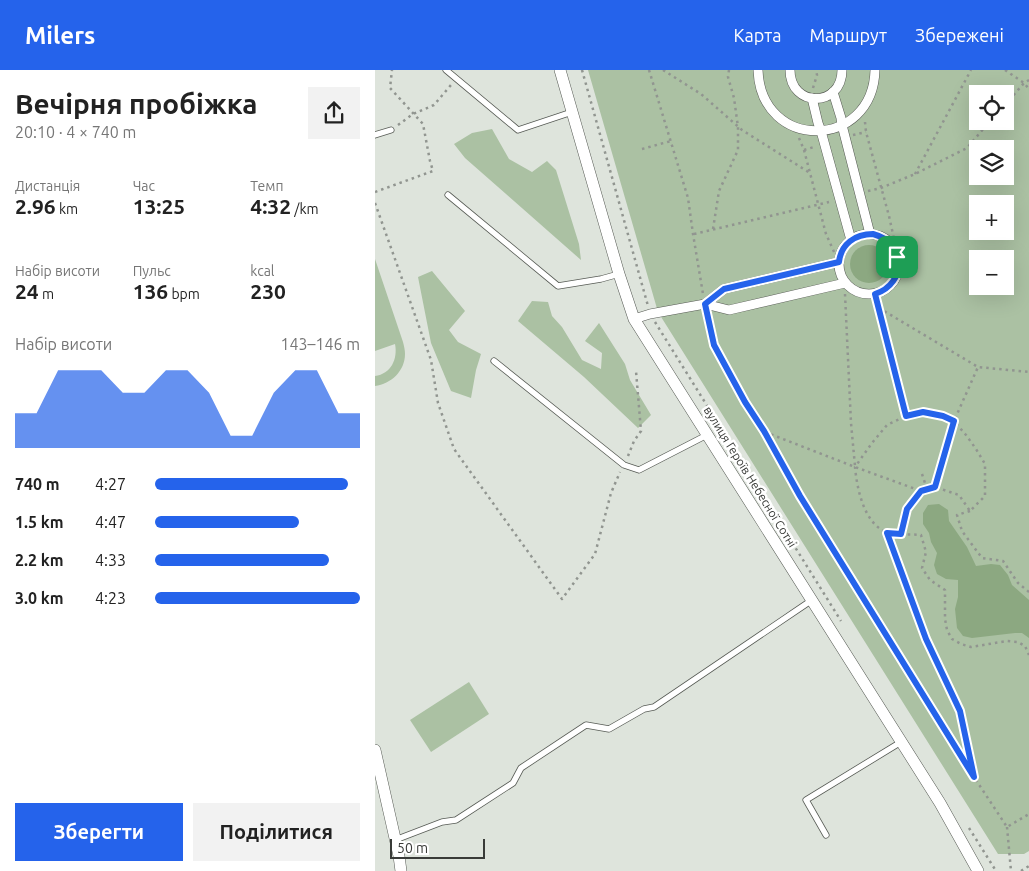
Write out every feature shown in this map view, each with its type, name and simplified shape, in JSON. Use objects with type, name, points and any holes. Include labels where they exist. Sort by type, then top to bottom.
[{"type":"street","name":"вулиця Героїв Небесної Сотні","points":[[560,70],[619,274],[634,319],[940,804],[978,871]]},
{"type":"street","points":[[758,70],[760,89],[769,106],[782,120],[809,130],[830,129],[842,125],[857,115],[873,89],[875,70]]},
{"type":"street","points":[[790,70],[793,86],[799,93],[810,98],[821,98],[833,92],[841,80],[842,70]]},
{"type":"street","points":[[833,92],[870,234]]},
{"type":"street","points":[[810,98],[821,130],[851,240]]},
{"type":"street","points":[[870,234],[886,240],[893,248],[899,262],[898,272],[893,281],[887,288],[875,294],[859,293],[850,288],[845,283],[840,272],[839,262],[843,249],[851,240],[858,236],[870,234]]},
{"type":"street","points":[[705,304],[724,289],[839,262]]},
{"type":"street","points":[[634,319],[650,314],[705,304],[729,310],[845,283]]},
{"type":"street","points":[[375,750],[401,871]]},
{"type":"lane","points":[[446,70],[518,130],[572,112]]},
{"type":"lane","points":[[375,134],[391,130]]},
{"type":"lane","points":[[449,195],[558,286],[619,274]]},
{"type":"lane","points":[[494,361],[624,464],[639,470],[707,435]]},
{"type":"lane","points":[[395,840],[442,822],[457,820],[513,783],[521,768],[586,725],[609,729],[643,709],[654,707],[811,600]]},
{"type":"lane","points":[[826,835],[806,800],[901,742]]},
{"type":"path","points":[[375,192],[433,172],[423,124],[390,88],[393,70]]},
{"type":"path","points":[[581,70],[650,314],[844,626]]},
{"type":"path","points":[[649,70],[688,198],[705,304],[714,345],[800,496],[1007,827],[1009,871]]},
{"type":"path","points":[[663,70],[701,94],[738,127],[810,173]]},
{"type":"path","points":[[713,229],[719,191],[738,150],[738,127],[728,77],[729,70]]},
{"type":"path","points":[[810,98],[817,75],[815,70]]},
{"type":"path","points":[[915,174],[971,70]]},
{"type":"path","points":[[1005,70],[1024,83],[1029,89]]},
{"type":"path","points":[[391,130],[413,114],[434,105],[456,78]]},
{"type":"path","points":[[1014,95],[1029,80]]},
{"type":"path","points":[[863,107],[866,132],[889,216],[897,257]]},
{"type":"path","points":[[794,126],[804,150],[826,234],[839,262]]},
{"type":"path","points":[[643,149],[671,141]]},
{"type":"path","points":[[375,203],[431,360],[438,403],[454,449],[562,599],[595,554],[611,493],[634,441],[641,431],[636,371]]},
{"type":"path","points":[[845,283],[851,423],[859,496],[871,520],[887,533],[926,639],[960,711],[974,777]]},
{"type":"path","points":[[875,294],[906,416]]},
{"type":"path","points":[[879,308],[978,367],[1029,372]]},
{"type":"path","points":[[935,487],[954,421],[978,367]]},
{"type":"path","points":[[855,467],[887,425],[906,416],[923,412],[943,416],[954,421],[971,442],[985,464],[985,496],[970,511],[957,515],[962,532],[982,558],[1003,562],[1018,583],[1029,592]]},
{"type":"path","points":[[764,431],[921,491]]},
{"type":"path","points":[[922,474],[927,489]]},
{"type":"path","points":[[901,534],[907,509],[921,491],[927,489],[935,487],[959,495],[970,511]]},
{"type":"path","points":[[887,533],[921,535],[927,552],[922,568],[930,580],[945,590],[945,619],[947,630],[952,639],[971,647],[1018,642],[1025,646],[1029,655]]},
{"type":"path","points":[[1007,827],[1029,814]]},
{"type":"path","points":[[964,820],[996,871]]},
{"type":"path","points":[[1021,871],[1029,866]]},
{"type":"shaded area","points":[[588,70],[1029,70],[1029,851],[1024,854],[998,854],[658,312]]},
{"type":"shaded area","points":[[492,129],[509,159],[532,172],[547,161],[556,170],[579,244],[581,260],[465,158],[454,144],[472,133]]},
{"type":"shaded area","points":[[869,245],[883,250],[888,264],[883,278],[869,283],[855,278],[850,264],[855,250]]},
{"type":"shaded area","points":[[375,259],[403,342],[405,354],[403,366],[396,376],[386,383],[375,386],[375,376],[381,375],[389,369],[394,360],[396,350],[395,344],[375,351]]},
{"type":"shaded area","points":[[432,271],[465,311],[449,330],[458,342],[481,354],[471,398],[451,391],[431,343],[418,277]]},
{"type":"shaded area","points":[[532,301],[548,302],[552,316],[562,327],[582,360],[601,369],[602,353],[585,341],[599,323],[625,364],[630,380],[651,415],[638,428],[584,377],[518,321]]},
{"type":"shaded area","points":[[939,504],[948,510],[949,521],[967,547],[976,566],[1000,565],[1008,575],[1012,585],[1029,600],[1029,638],[1022,633],[1015,633],[972,638],[963,636],[957,628],[955,609],[958,597],[958,580],[946,579],[937,574],[934,565],[937,553],[923,524],[923,513],[928,505]]},
{"type":"shaded area","points":[[469,682],[489,714],[431,752],[410,720]]},
{"type":"route","points":[[873,234],[886,240],[893,248],[897,257],[899,262],[898,272],[891,285],[875,294],[906,416],[923,412],[943,416],[954,421],[935,487],[921,491],[907,509],[901,534],[887,533],[926,639],[960,711],[974,777],[800,496],[764,431],[745,402],[714,345],[705,304],[724,289],[839,262],[841,253],[846,245],[858,236],[873,234]]}]
